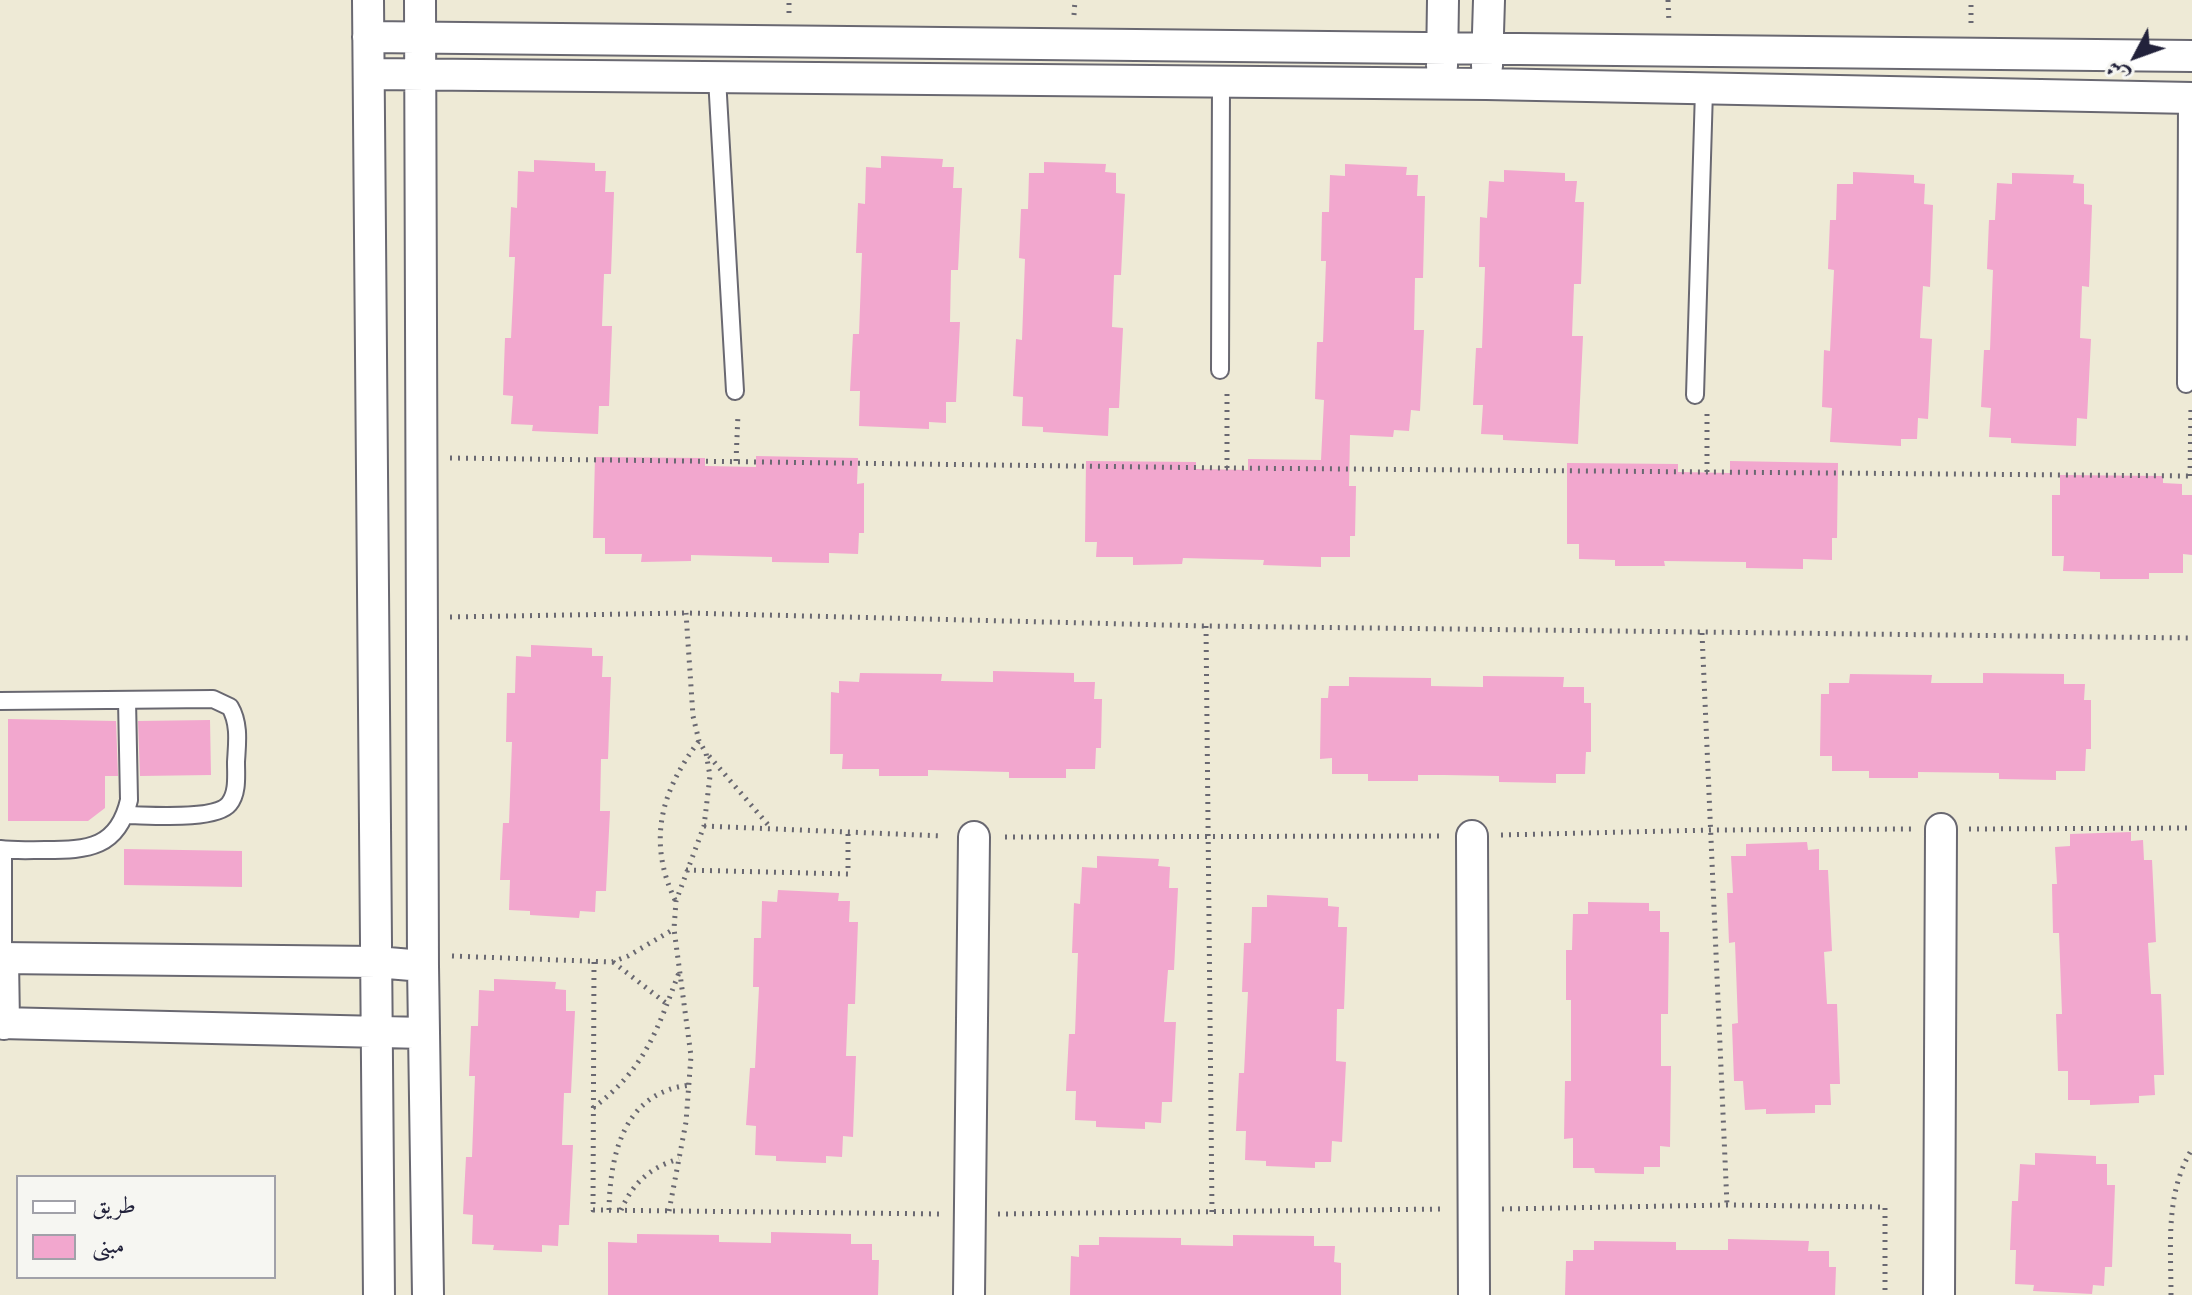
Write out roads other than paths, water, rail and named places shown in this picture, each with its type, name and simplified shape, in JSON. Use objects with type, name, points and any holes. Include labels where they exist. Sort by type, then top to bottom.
[{"type":"street","points":[[368,0],[379,1295]]},
{"type":"street","points":[[420,0],[421,617],[428,1295]]},
{"type":"street","points":[[1442,84],[1443,0]]},
{"type":"street","points":[[1486,84],[1489,0]]},
{"type":"street","points":[[368,37],[2192,56]]},
{"type":"street","points":[[369,74],[1486,84],[2190,98]]},
{"type":"street","points":[[1939,1295],[1941,829]]},
{"type":"street","points":[[1472,836],[1474,1295]]},
{"type":"street","points":[[969,1295],[974,837]]},
{"type":"street","points":[[424,960],[1,958],[2,1024],[424,1033]]},
{"type":"lane","points":[[717,78],[735,385]]},
{"type":"lane","points":[[1220,366],[1221,82]]},
{"type":"lane","points":[[1696,390],[1704,90]]},
{"type":"lane","points":[[2186,381],[2190,98]]},
{"type":"lane","points":[[0,701],[213,699],[230,707],[237,726],[235,790],[229,805],[208,814],[125,815]]},
{"type":"lane","points":[[1,958],[2,849],[80,850],[95,846],[118,828],[125,815],[129,800],[127,700]]}]
